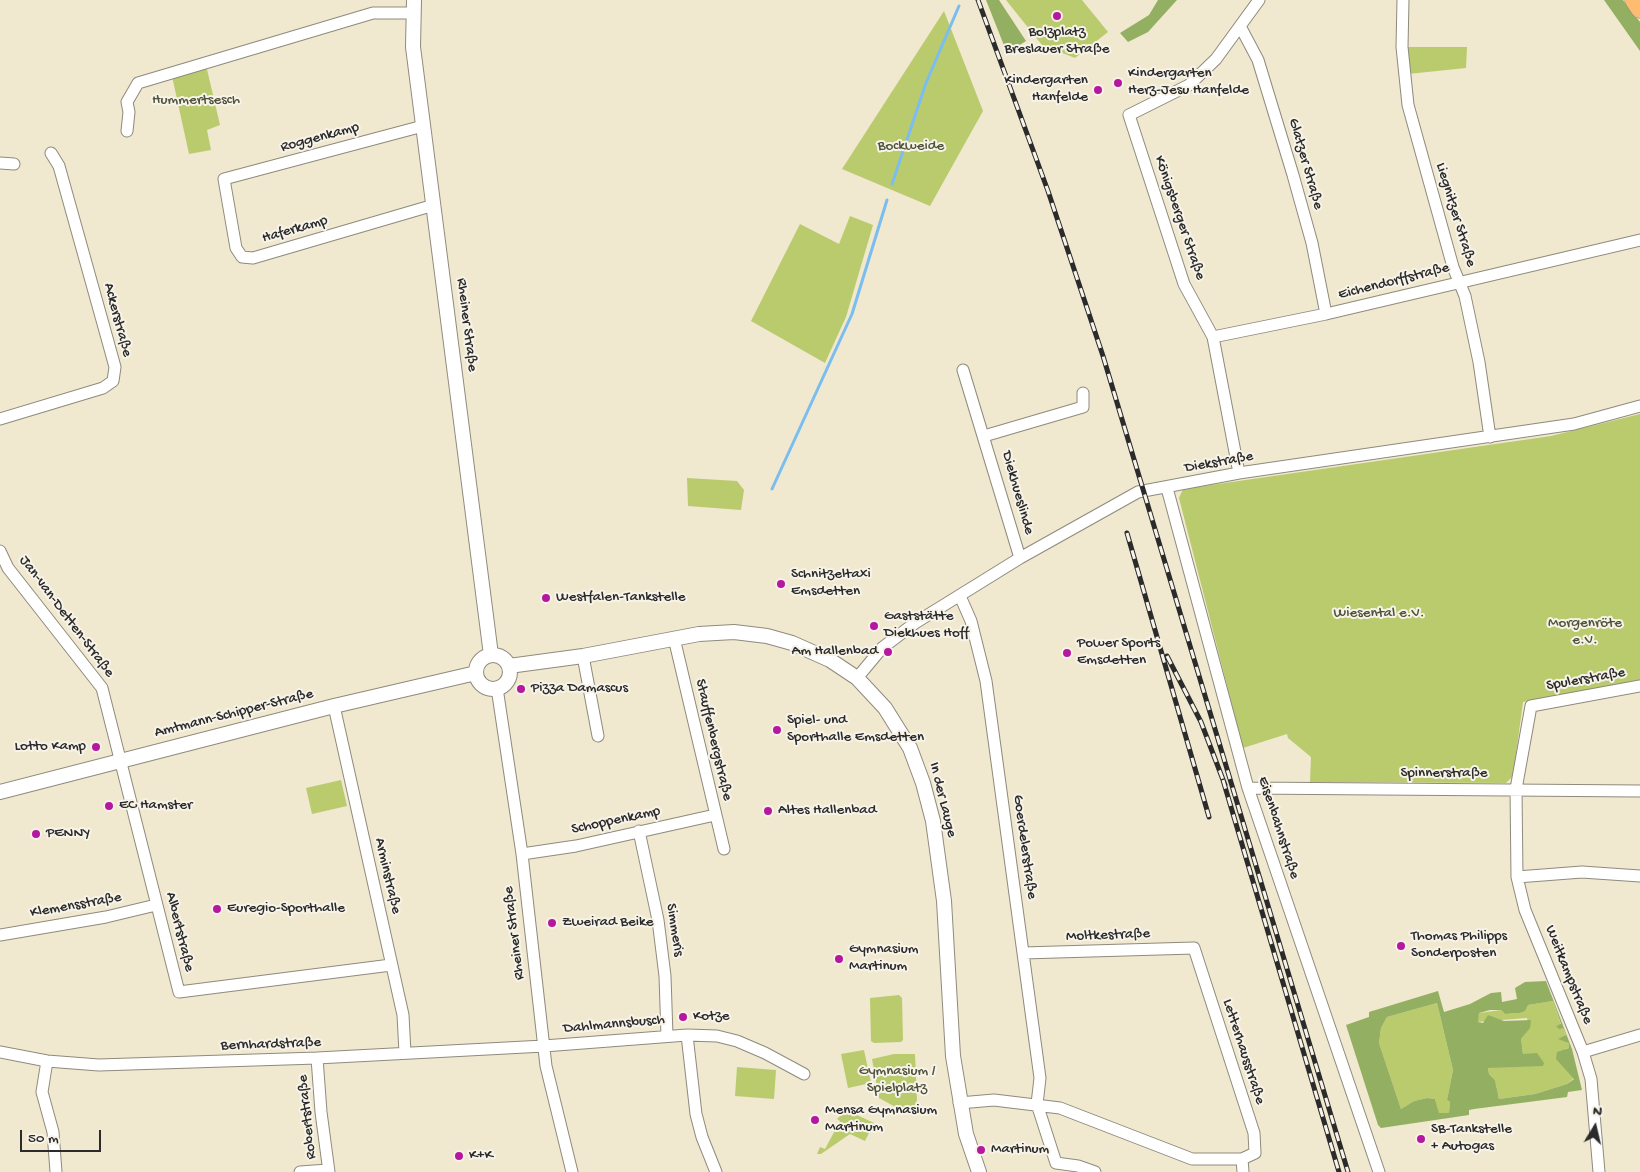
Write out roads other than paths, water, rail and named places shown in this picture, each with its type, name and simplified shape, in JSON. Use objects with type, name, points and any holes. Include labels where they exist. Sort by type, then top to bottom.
[{"type":"main road","points":[[1634,0],[1640,9]]},
{"type":"street","points":[[1240,26],[1259,0]]},
{"type":"street","name":"Liegnitzer Straße","points":[[1403,0],[1402,47],[1408,105],[1453,267],[1465,296],[1479,362],[1490,437]]},
{"type":"street","points":[[127,131],[129,112],[127,102],[138,82],[373,13],[413,6]]},
{"type":"street","name":"Rheiner Straße","points":[[413,6],[413,47],[491,655]]},
{"type":"street","name":"Königsberger Straße","points":[[1238,473],[1214,337],[1184,284],[1129,115],[1189,85],[1216,60],[1240,26]]},
{"type":"street","name":"Glatzer Straße","points":[[1240,26],[1258,60],[1291,166],[1312,243],[1326,314]]},
{"type":"street","name":"Roggenkamp","points":[[224,179],[423,126]]},
{"type":"street","name":"Ackerstraße","points":[[0,419],[103,388],[113,381],[115,367],[107,338],[59,166],[50,153]]},
{"type":"street","points":[[0,162],[14,164]]},
{"type":"street","name":"Haferkamp","points":[[224,179],[236,248],[242,257],[253,258],[434,204]]},
{"type":"street","name":"Eichendorffstraße","points":[[1214,337],[1326,314],[1640,240]]},
{"type":"street","name":"Diekhueslinde","points":[[963,370],[1020,558]]},
{"type":"street","name":"Diekhueslinde","points":[[984,436],[1083,407],[1084,393]]},
{"type":"street","name":"Diekstraße","points":[[857,678],[888,643],[915,623],[1020,558],[1138,492],[1238,473],[1574,424],[1640,406]]},
{"type":"street","name":"Eisenbahnstraße","points":[[1167,488],[1248,788],[1379,1172]]},
{"type":"street","name":"Jan-van-Detten-Straße","points":[[0,551],[13,575],[102,688],[119,760]]},
{"type":"street","name":"Goerdelerstraße","points":[[960,596],[970,621],[986,681],[1040,1078],[1036,1104]]},
{"type":"street","name":"In der Lauge","points":[[509,666],[583,656],[674,638],[719,632],[768,636],[809,649],[857,678],[885,708],[910,748],[923,783],[933,821],[941,874],[953,1056],[959,1103],[966,1134],[979,1172]]},
{"type":"street","name":"Stauffenbergstraße","points":[[674,638],[724,849]]},
{"type":"street","points":[[491,655],[502,657],[509,666],[508,680],[497,688],[483,686],[476,673],[480,661],[491,655]]},
{"type":"street","points":[[583,656],[598,736]]},
{"type":"street","name":"Amtmann-Schipper-Straße","points":[[0,792],[334,706],[476,673]]},
{"type":"street","name":"Spulerstraße","points":[[1516,789],[1531,706],[1640,686]]},
{"type":"street","name":"Rheiner Straße","points":[[497,688],[522,854],[546,1066],[572,1172]]},
{"type":"street","name":"Arminstraße","points":[[334,706],[403,1015],[405,1053]]},
{"type":"street","name":"Albertstraße","points":[[119,760],[179,992],[391,964]]},
{"type":"street","name":"Spinnerstraße","points":[[1248,788],[1640,791]]},
{"type":"street","name":"Weitkampstraße","points":[[1516,789],[1517,877],[1525,910],[1582,1052],[1594,1098],[1599,1172]]},
{"type":"street","name":"Schoppenkamp","points":[[522,854],[576,846],[715,815]]},
{"type":"street","name":"Simmeris","points":[[639,831],[658,920],[665,976],[667,1036]]},
{"type":"street","points":[[1517,877],[1582,872],[1640,876]]},
{"type":"street","name":"Klemensstraße","points":[[0,935],[106,917],[156,905]]},
{"type":"street","name":"Moltkestraße","points":[[1023,953],[1194,948]]},
{"type":"street","name":"Letterhausstraße","points":[[1194,948],[1254,1133],[1255,1153],[1242,1158]]},
{"type":"street","points":[[716,1172],[702,1137],[696,1114],[687,1035],[717,1036],[737,1041],[765,1053],[804,1074]]},
{"type":"street","name":"Dahlmannsbusch","points":[[544,1046],[687,1035]]},
{"type":"street","points":[[1582,1052],[1640,1035]]},
{"type":"street","name":"Bernhardstraße","points":[[0,1052],[47,1061],[98,1065],[317,1058],[544,1046]]},
{"type":"street","name":"Robertstraße","points":[[317,1058],[328,1171]]},
{"type":"street","points":[[47,1061],[42,1092],[52,1132],[56,1172]]},
{"type":"street","points":[[959,1103],[994,1100],[1036,1104],[1069,1112],[1192,1159],[1242,1158],[1243,1172]]},
{"type":"street","points":[[1036,1104],[1056,1164],[1078,1166],[1095,1172]]},
{"type":"street","points":[[300,1172],[328,1171]]},
{"type":"waterway","points":[[892,184],[926,83],[959,6]]},
{"type":"waterway","points":[[772,489],[852,314],[887,200]]},
{"type":"railway","points":[[978,0],[1048,191],[1103,356],[1348,1172]]},
{"type":"railway","points":[[1127,533],[1209,817]]},
{"type":"railway","points":[[1167,656],[1201,722],[1225,785]]},
{"type":"railway","points":[[1223,780],[1339,1172]]},
{"type":"place","name":"Bolzplatz Breslauer Straße","points":[[1057,16]]},
{"type":"place","name":"Kindergarten Herz-Jesu Hanfelde","points":[[1118,83]]},
{"type":"place","name":"Kindergarten Hanfelde","points":[[1098,90]]},
{"type":"place","name":"Schnitzeltaxi Emsdetten","points":[[781,584]]},
{"type":"place","name":"Westfalen-Tankstelle","points":[[546,598]]},
{"type":"place","name":"Gaststätte Diekhues Hoff","points":[[874,626]]},
{"type":"place","name":"Am Hallenbad","points":[[888,652]]},
{"type":"place","name":"Power Sports Emsdetten","points":[[1067,653]]},
{"type":"place","name":"Pizza Damascus","points":[[521,689]]},
{"type":"place","name":"Spiel- und Sporthalle Emsdetten","points":[[777,730]]},
{"type":"place","name":"Lotto Kamp","points":[[96,747]]},
{"type":"place","name":"EC Hamster","points":[[109,806]]},
{"type":"place","name":"Altes Hallenbad","points":[[768,811]]},
{"type":"place","name":"PENNY","points":[[36,834]]},
{"type":"place","name":"Euregio-Sporthalle","points":[[217,909]]},
{"type":"place","name":"Zweirad Beike","points":[[552,923]]},
{"type":"place","name":"Thomas Philipps Sonderposten","points":[[1401,946]]},
{"type":"place","name":"Gymnasium Martinum","points":[[839,959]]},
{"type":"place","name":"Kotze","points":[[683,1017]]},
{"type":"place","name":"Mensa Gymnasium Martinum","points":[[815,1120]]},
{"type":"place","name":"SB-Tankstelle + Autogas","points":[[1421,1139]]},
{"type":"place","name":"Martinum","points":[[981,1150]]},
{"type":"place","name":"K+K","points":[[459,1156]]},
{"type":"park label","name":"Hummertsesch","points":[[196,101]]},
{"type":"park label","name":"Bockweide","points":[[911,147]]},
{"type":"park label","name":"Wiesental e.V.","points":[[1379,614]]},
{"type":"park label","name":"Morgenröte e.V.","points":[[1585,632]]},
{"type":"park label","name":"Gymnasium / Spielplatz","points":[[897,1080]]}]
